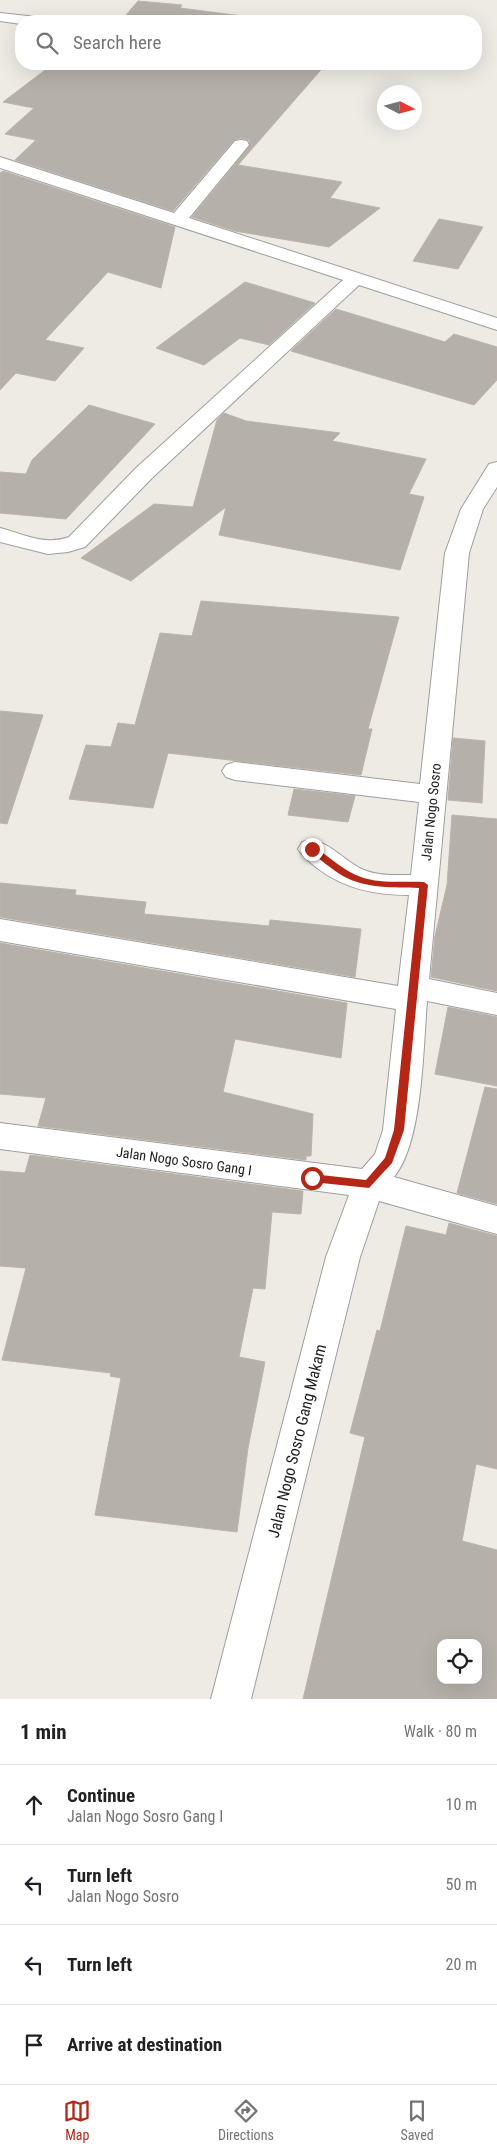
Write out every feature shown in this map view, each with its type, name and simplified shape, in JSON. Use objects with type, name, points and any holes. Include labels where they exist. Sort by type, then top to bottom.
[{"type":"street","points":[[0,17],[15,19]]},
{"type":"street","points":[[178,220],[241,145]]},
{"type":"street","points":[[0,162],[497,324]]},
{"type":"street","points":[[0,536],[38,547],[68,546],[77,542],[144,472],[356,278]]},
{"type":"street","name":"Jalan Nogo Sosro","points":[[369,1184],[389,1160],[399,1130],[457,554],[472,509],[497,470]]},
{"type":"street","points":[[235,771],[433,795]]},
{"type":"street","points":[[312,849],[345,874],[357,879],[370,882],[424,885]]},
{"type":"street","points":[[0,930],[412,994],[497,1004]]},
{"type":"street","name":"Jalan Nogo Sosro Gang I","points":[[0,1136],[369,1184],[497,1220]]},
{"type":"street","name":"Jalan Nogo Sosro Gang Makam","points":[[231,1699],[343,1257],[369,1184]]},
{"type":"building","points":[[138,1],[182,5],[180,8],[235,15],[126,15]]},
{"type":"building","points":[[45,70],[321,70],[238,165],[342,182],[330,198],[380,208],[329,247],[235,231],[192,217],[250,146],[249,140],[241,138],[234,140],[173,211],[15,160],[36,140],[5,134],[34,108],[3,102]]},
{"type":"building","points":[[3,171],[175,227],[161,288],[108,272],[45,340],[84,348],[55,381],[16,373],[0,390],[0,173]]},
{"type":"building","points":[[439,219],[483,227],[458,269],[413,261]]},
{"type":"building","points":[[245,282],[315,303],[269,345],[240,338],[204,365],[156,348]]},
{"type":"building","points":[[336,309],[445,342],[454,334],[497,347],[497,380],[474,405],[291,351]]},
{"type":"building","points":[[89,405],[155,424],[66,519],[0,513],[0,472],[26,474],[32,460]]},
{"type":"building","points":[[224,413],[246,421],[340,433],[332,441],[426,459],[409,494],[424,497],[400,570],[219,535],[226,507],[131,581],[81,558],[154,504],[193,507],[217,420]]},
{"type":"building","points":[[201,601],[399,617],[368,729],[372,729],[361,775],[168,753],[153,808],[69,799],[86,745],[111,747],[118,723],[135,725],[160,633],[192,636]]},
{"type":"building","points":[[0,711],[43,715],[7,824],[0,823]]},
{"type":"building","points":[[453,738],[485,741],[482,803],[448,800]]},
{"type":"building","points":[[294,789],[355,796],[348,822],[288,815]]},
{"type":"building","points":[[452,815],[497,819],[497,991],[431,977],[435,936],[447,885]]},
{"type":"building","points":[[0,883],[76,890],[75,895],[146,902],[144,914],[269,926],[270,920],[361,929],[355,977],[0,917]]},
{"type":"building","points":[[0,943],[347,1003],[341,1058],[235,1039],[223,1092],[313,1114],[311,1156],[306,1156],[306,1160],[38,1126],[46,1098],[0,1094]]},
{"type":"building","points":[[448,1007],[497,1017],[497,1086],[435,1074]]},
{"type":"building","points":[[485,1087],[497,1089],[497,1204],[457,1193]]},
{"type":"building","points":[[30,1155],[303,1191],[301,1214],[272,1212],[265,1289],[253,1288],[239,1357],[265,1362],[248,1448],[237,1532],[95,1515],[121,1378],[110,1376],[111,1373],[2,1360],[26,1268],[0,1266],[0,1171],[25,1173]]},
{"type":"building","points":[[449,1223],[497,1236],[497,1469],[476,1464],[462,1541],[497,1550],[497,1699],[303,1699],[365,1437],[350,1433],[377,1330],[380,1331],[406,1226],[446,1235]]},
{"type":"route","points":[[312,849],[345,874],[357,879],[370,882],[424,885],[399,1130],[389,1160],[369,1184],[312,1178]]}]
